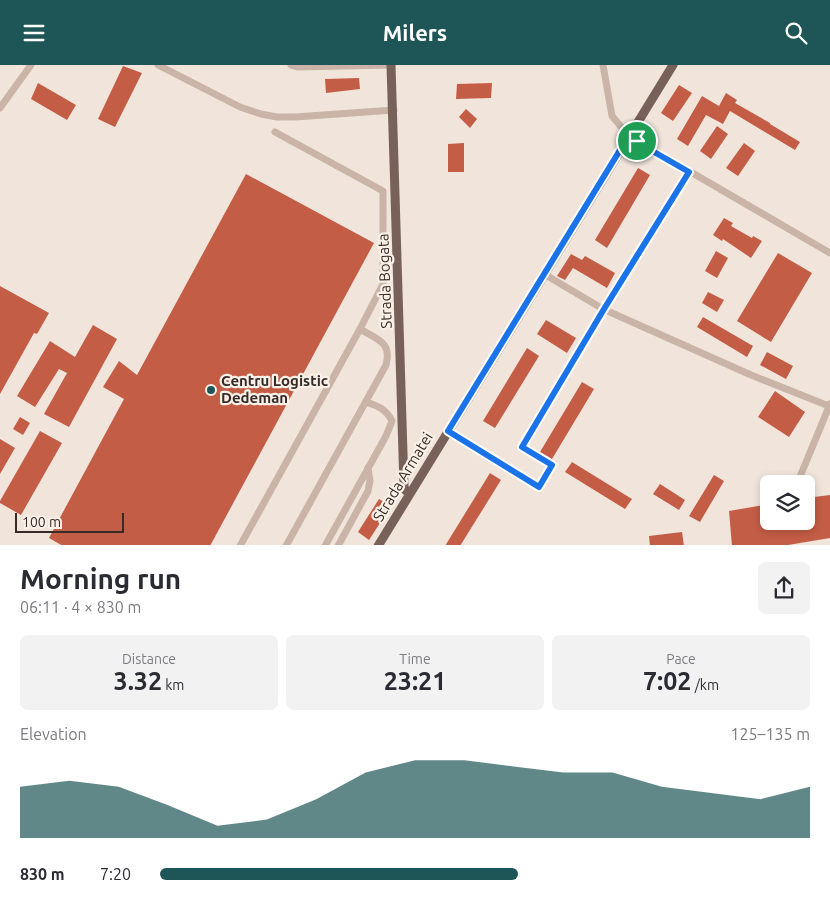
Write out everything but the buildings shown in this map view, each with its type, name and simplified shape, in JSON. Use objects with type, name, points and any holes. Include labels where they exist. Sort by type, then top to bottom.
[{"type":"main road","name":"Strada Bogata","points":[[391,65],[394,109],[404,486],[405,490],[409,493]]},
{"type":"main road","name":"Strada Armatei","points":[[378,545],[673,65]]},
{"type":"street","points":[[0,108],[31,65]]},
{"type":"street","points":[[158,65],[240,107],[261,115],[295,117],[394,109]]},
{"type":"street","points":[[291,65],[297,67],[391,65]]},
{"type":"street","points":[[603,65],[612,117],[628,137],[830,253]]},
{"type":"street","points":[[240,545],[383,284],[383,191],[275,133]]},
{"type":"street","points":[[448,431],[539,487],[552,465],[522,447],[604,309],[689,172]]},
{"type":"street","points":[[544,274],[604,309],[751,375],[830,405],[801,475]]},
{"type":"street","points":[[286,545],[386,365],[389,354],[385,345],[360,329]]},
{"type":"street","points":[[325,545],[392,421],[388,413],[378,406],[366,402]]},
{"type":"street","points":[[338,545],[368,491],[370,481],[368,468]]},
{"type":"place","name":"Centru Logistic Dedeman","points":[[211,390]]},
{"type":"route","points":[[628,137],[637,141],[689,172],[604,309],[522,447],[552,465],[539,487],[448,431],[628,137]]}]
